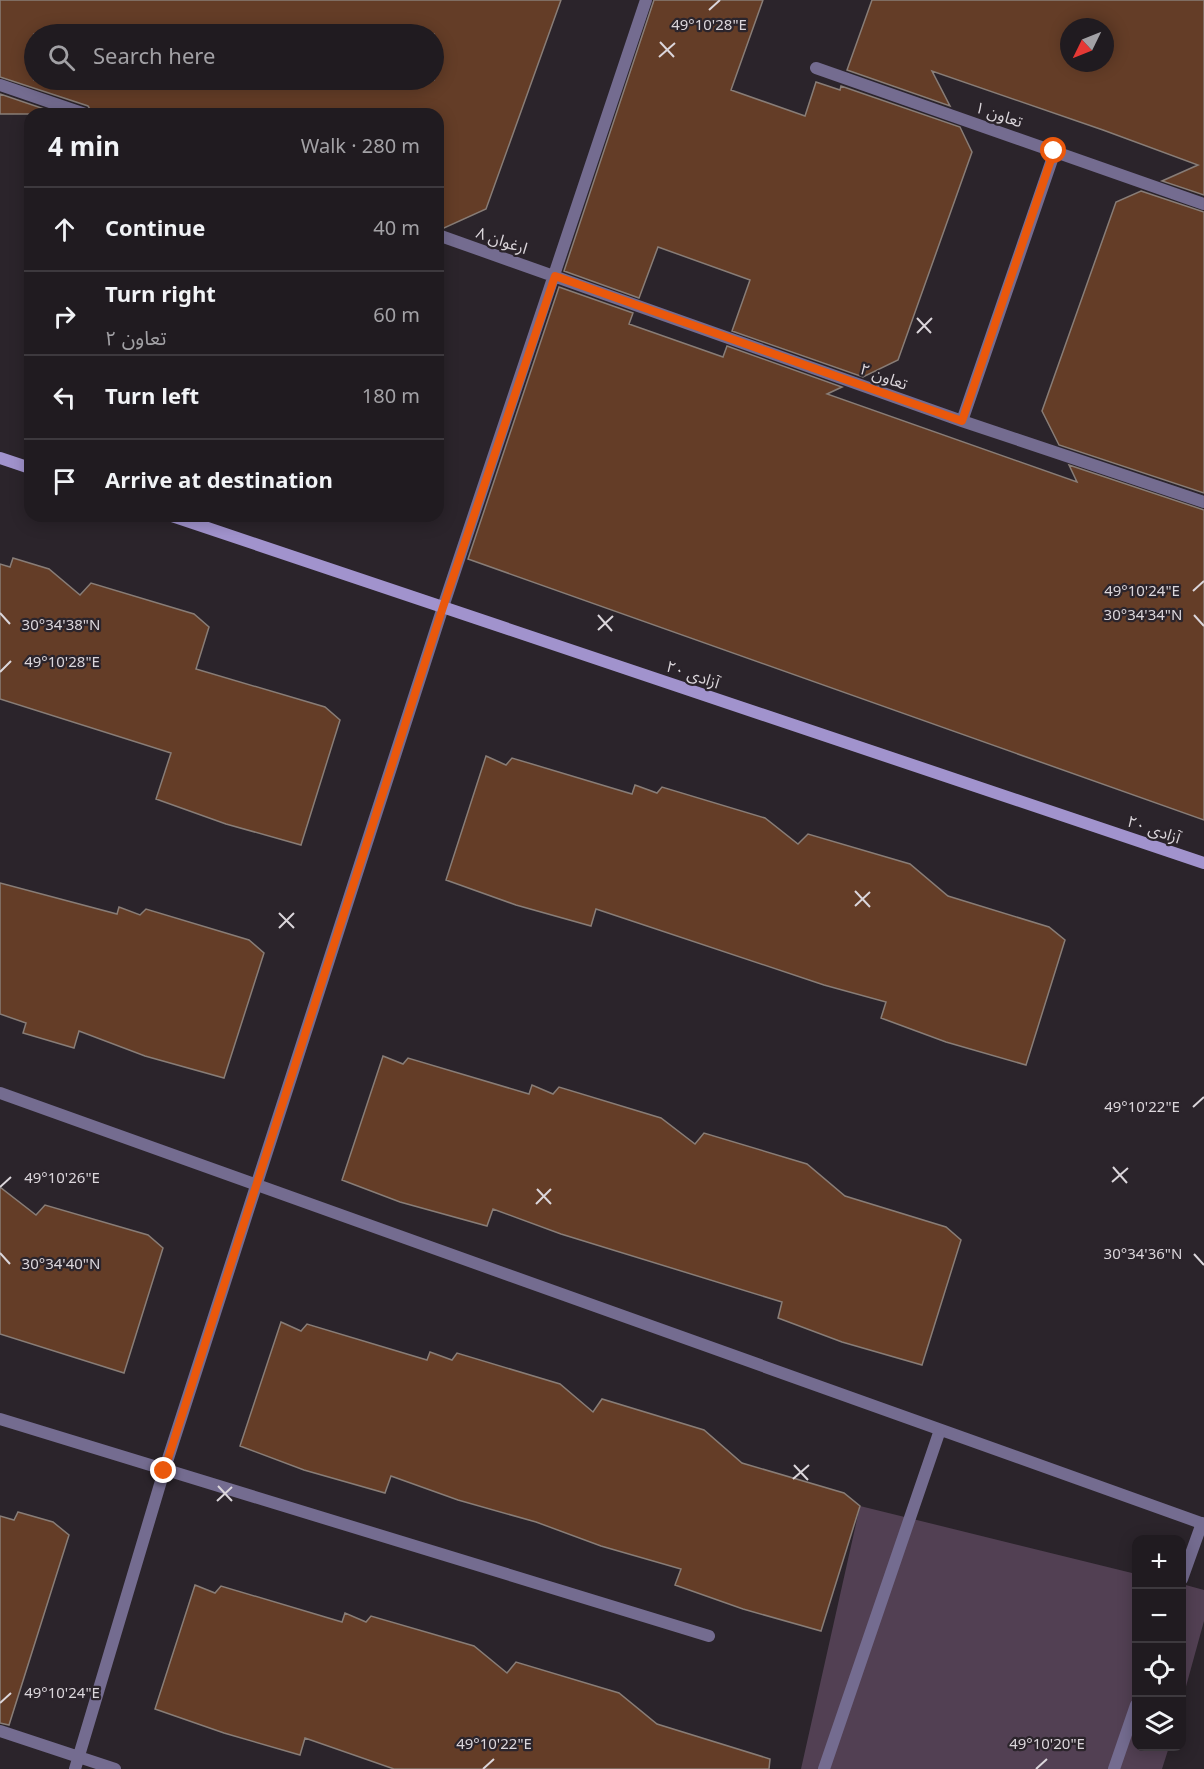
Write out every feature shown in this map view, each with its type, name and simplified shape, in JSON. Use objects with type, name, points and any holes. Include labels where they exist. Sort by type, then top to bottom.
[{"type":"street","points":[[75,1769],[164,1471],[443,607],[555,276],[642,1]]},
{"type":"street","name":"تعاون ۱","points":[[816,68],[1204,204]]},
{"type":"street","points":[[0,85],[67,108]]},
{"type":"street","points":[[962,421],[1054,151]]},
{"type":"street","name":"ارغوان ۸","points":[[444,238],[555,276]]},
{"type":"street","name":"تعاون ۲","points":[[555,276],[962,421],[1204,502]]},
{"type":"street","points":[[0,458],[24,466]]},
{"type":"street","name":"آزادی ۲۰","points":[[190,522],[1204,863]]},
{"type":"street","points":[[0,1093],[1203,1523],[1186,1568]]},
{"type":"street","points":[[0,1419],[709,1636]]},
{"type":"street","points":[[824,1769],[940,1430]]},
{"type":"street","points":[[1114,1769],[1132,1719]]},
{"type":"street","points":[[0,1731],[116,1769]]},
{"type":"shaded area","points":[[860,1506],[1132,1573],[1132,1751],[1168,1751],[1162,1769],[801,1769]]},
{"type":"shaded area","points":[[1186,1585],[1204,1590],[1204,1621],[1186,1686]]},
{"type":"building","points":[[0,0],[561,0],[486,209],[444,228],[444,108],[89,108],[39,90],[444,90],[444,24],[24,24],[24,85],[0,77]]},
{"type":"building","points":[[654,0],[763,0],[731,90],[805,116],[816,82],[840,90],[841,86],[960,127],[972,152],[898,360],[863,377],[732,331],[750,280],[658,247],[639,298],[564,271]]},
{"type":"building","points":[[872,0],[1204,0],[1204,195],[1162,181],[1198,165],[932,71],[950,106],[847,70]]},
{"type":"building","points":[[0,94],[41,108],[24,108],[24,114],[0,114]]},
{"type":"building","points":[[1141,191],[1204,212],[1204,493],[1059,445],[1042,411],[1116,202]]},
{"type":"building","points":[[559,287],[633,313],[629,324],[723,357],[727,346],[842,387],[827,394],[1077,482],[1069,465],[1204,510],[1204,820],[468,559]]},
{"type":"building","points":[[13,558],[49,569],[80,595],[91,583],[194,614],[209,627],[196,669],[325,707],[340,720],[301,845],[226,824],[156,799],[171,753],[0,699],[0,564],[10,567]]},
{"type":"building","points":[[486,756],[506,765],[512,758],[632,794],[635,785],[657,793],[662,787],[765,818],[798,844],[808,834],[910,864],[948,896],[1049,927],[1065,940],[1026,1065],[946,1042],[881,1018],[886,1002],[824,985],[596,909],[591,926],[516,905],[446,880]]},
{"type":"building","points":[[0,883],[117,914],[119,907],[140,915],[146,909],[249,940],[264,953],[224,1078],[145,1056],[79,1031],[74,1048],[23,1033],[26,1023],[0,1014]]},
{"type":"building","points":[[383,1056],[403,1064],[408,1058],[529,1094],[532,1085],[553,1094],[559,1087],[661,1118],[695,1144],[704,1133],[807,1164],[845,1196],[946,1227],[961,1240],[922,1365],[842,1342],[778,1318],[782,1302],[561,1234],[493,1209],[487,1226],[400,1202],[342,1180]]},
{"type":"building","points":[[0,1187],[36,1215],[45,1205],[148,1235],[163,1248],[124,1373],[0,1334]]},
{"type":"building","points":[[281,1322],[301,1331],[307,1324],[427,1360],[430,1352],[452,1360],[457,1353],[560,1384],[593,1412],[602,1399],[704,1430],[742,1463],[844,1493],[860,1506],[821,1631],[743,1609],[675,1585],[681,1569],[601,1546],[536,1522],[458,1500],[391,1476],[385,1493],[304,1470],[240,1446]]},
{"type":"building","points":[[18,1512],[53,1522],[69,1535],[9,1725],[0,1723],[0,1516],[14,1520]]},
{"type":"building","points":[[195,1585],[215,1593],[221,1586],[342,1622],[345,1613],[366,1622],[371,1616],[474,1646],[507,1673],[516,1662],[619,1693],[657,1724],[770,1759],[769,1769],[394,1769],[305,1738],[300,1755],[224,1733],[155,1709]]},
{"type":"route","points":[[164,1471],[443,607],[555,276],[962,421],[1054,151]]}]
